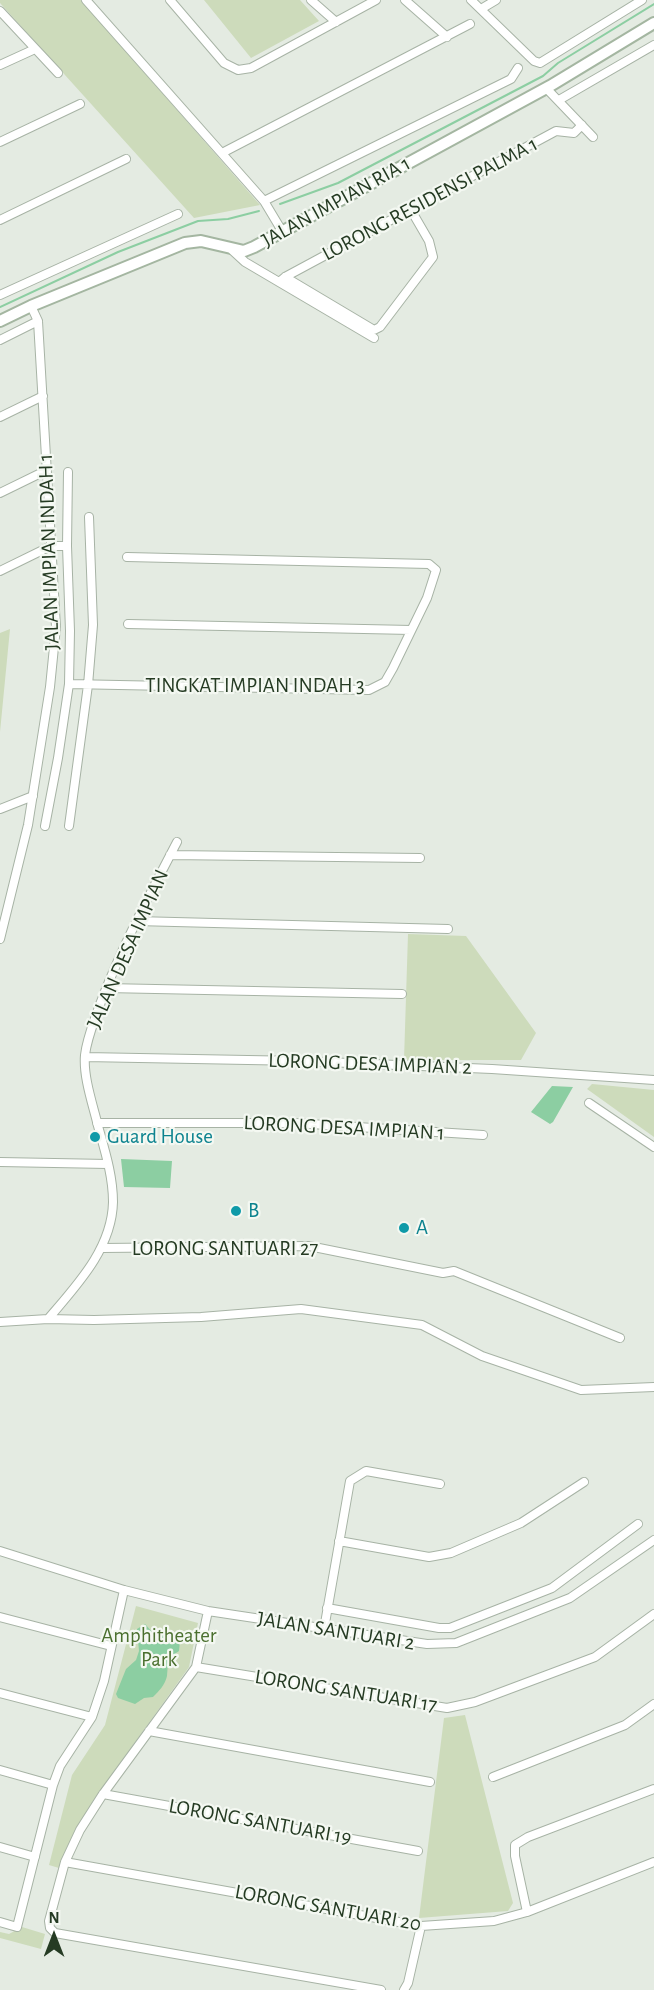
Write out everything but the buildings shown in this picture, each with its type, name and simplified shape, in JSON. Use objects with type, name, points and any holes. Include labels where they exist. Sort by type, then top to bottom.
[{"type":"street","points":[[86,0],[264,201],[282,231]]},
{"type":"street","points":[[170,0],[224,63],[238,70],[251,68],[376,0]]},
{"type":"street","points":[[311,0],[336,22]]},
{"type":"street","points":[[405,0],[447,37]]},
{"type":"street","points":[[471,0],[534,61],[540,63],[642,0]]},
{"type":"street","points":[[481,9],[496,0]]},
{"type":"street","points":[[0,11],[57,73]]},
{"type":"street","name":"JALAN IMPIAN RIA 1","points":[[0,321],[185,243],[201,241],[244,251],[546,88],[654,23]]},
{"type":"street","points":[[222,153],[470,24]]},
{"type":"street","points":[[559,100],[654,45]]},
{"type":"street","points":[[0,65],[35,49]]},
{"type":"street","points":[[264,201],[511,79],[518,68]]},
{"type":"street","points":[[546,88],[593,136]]},
{"type":"street","points":[[0,142],[80,104]]},
{"type":"street","name":"LORONG RESIDENSI PALMA 1","points":[[282,280],[556,131],[574,133],[582,125]]},
{"type":"street","points":[[0,220],[126,159]]},
{"type":"street","points":[[231,248],[244,262],[374,330],[380,327],[433,257],[429,241],[411,210]]},
{"type":"street","points":[[0,295],[178,214]]},
{"type":"street","points":[[282,280],[374,338]]},
{"type":"street","name":"JALAN IMPIAN INDAH 1","points":[[0,939],[2,923],[28,825],[50,687],[56,627],[38,321],[31,306]]},
{"type":"street","points":[[0,340],[38,321]]},
{"type":"street","points":[[0,417],[43,396]]},
{"type":"street","points":[[0,493],[47,470]]},
{"type":"street","name":"JALAN IMPIAN INDAH 1","points":[[45,826],[69,684],[68,472]]},
{"type":"street","name":"JALAN IMPIAN INDAH 1","points":[[69,826],[88,685],[93,625],[89,517]]},
{"type":"street","points":[[0,571],[51,546],[67,546]]},
{"type":"street","name":"TINGKAT IMPIAN INDAH 3","points":[[69,684],[369,690],[385,682],[427,598],[436,570],[429,564],[411,563],[127,557]]},
{"type":"street","points":[[128,624],[411,630]]},
{"type":"street","points":[[0,809],[33,796]]},
{"type":"street","name":"JALAN DESA IMPIAN","points":[[102,1248],[113,1203],[108,1164],[89,1094],[85,1057],[89,1036],[106,988],[136,921],[177,842]]},
{"type":"street","points":[[170,855],[420,858]]},
{"type":"street","points":[[136,921],[448,929]]},
{"type":"street","points":[[106,988],[402,994]]},
{"type":"street","name":"LORONG DESA IMPIAN 2","points":[[85,1057],[302,1061],[492,1069],[654,1080]]},
{"type":"street","points":[[589,1103],[654,1147]]},
{"type":"street","name":"LORONG DESA IMPIAN 1","points":[[97,1123],[295,1123],[483,1135]]},
{"type":"street","points":[[0,1162],[108,1164]]},
{"type":"street","name":"LORONG SANTUARI 27","points":[[102,1248],[309,1246],[443,1273],[454,1271],[620,1338]]},
{"type":"street","points":[[48,1319],[73,1290],[102,1248]]},
{"type":"street","points":[[0,1322],[48,1319],[201,1317],[301,1309],[422,1325],[482,1356],[581,1390],[654,1387]]},
{"type":"street","points":[[324,1629],[350,1481],[366,1471],[440,1484]]},
{"type":"street","points":[[339,1541],[429,1557],[451,1553],[520,1523],[584,1482]]},
{"type":"street","points":[[327,1608],[450,1628],[552,1588],[638,1524]]},
{"type":"street","name":"JALAN SANTUARI 2","points":[[0,1551],[124,1590],[208,1611],[427,1644],[456,1643],[570,1598],[654,1540]]},
{"type":"street","points":[[0,1923],[17,1927],[53,1785],[60,1766],[92,1717],[104,1681],[124,1590]]},
{"type":"street","points":[[208,1611],[196,1667],[103,1794],[80,1830],[65,1862],[49,1921],[50,1928],[55,1933],[381,1990]]},
{"type":"street","name":"LORONG SANTUARI 17","points":[[196,1667],[447,1708],[475,1702],[595,1657],[654,1614]]},
{"type":"street","points":[[0,1617],[111,1646]]},
{"type":"street","points":[[0,1693],[92,1717]]},
{"type":"street","points":[[493,1777],[625,1725],[654,1704]]},
{"type":"street","points":[[149,1731],[429,1782]]},
{"type":"street","points":[[0,1770],[53,1785]]},
{"type":"street","points":[[527,1912],[515,1856],[515,1845],[528,1837],[654,1789]]},
{"type":"street","name":"LORONG SANTUARI 19","points":[[103,1794],[418,1851]]},
{"type":"street","points":[[0,1847],[35,1857]]},
{"type":"street","name":"LORONG SANTUARI 20","points":[[65,1862],[421,1926],[494,1921],[527,1912],[654,1862]]},
{"type":"street","points":[[404,1990],[408,1983],[421,1926]]},
{"type":"green space","points":[[0,0],[81,0],[260,205],[194,218],[0,3]]},
{"type":"green space","points":[[204,0],[300,0],[319,21],[251,58]]},
{"type":"green space","points":[[10,629],[0,732],[0,633]]},
{"type":"green space","points":[[408,934],[466,936],[536,1033],[521,1060],[404,1060]]},
{"type":"green space","points":[[592,1084],[654,1090],[654,1137],[587,1089]]},
{"type":"green space","name":"Amphitheater Park","points":[[136,1606],[198,1623],[189,1667],[93,1801],[59,1868],[49,1865],[72,1775],[105,1725]]},
{"type":"green space","points":[[465,1715],[513,1903],[508,1911],[419,1918],[444,1718]]},
{"type":"green space","points":[[22,1927],[45,1934],[41,1949],[0,1938],[0,1932],[9,1934]]},
{"type":"shaded area","points":[[552,1086],[573,1087],[550,1124],[531,1112]]},
{"type":"shaded area","points":[[121,1159],[172,1161],[170,1188],[124,1187]]},
{"type":"shaded area","points":[[145,1624],[156,1635],[170,1632],[176,1634],[180,1641],[179,1651],[169,1659],[167,1676],[160,1690],[153,1697],[144,1698],[135,1704],[118,1698],[116,1694],[126,1669],[136,1660],[139,1651],[137,1629]]},
{"type":"waterway","points":[[280,204],[338,183],[543,76],[558,63],[654,4]]},
{"type":"waterway","points":[[0,307],[118,252],[198,221],[228,219],[259,211]]},
{"type":"place","name":"Guard House","points":[[95,1137]]},
{"type":"place","name":"B","points":[[236,1211]]},
{"type":"place","name":"A","points":[[404,1228]]}]
